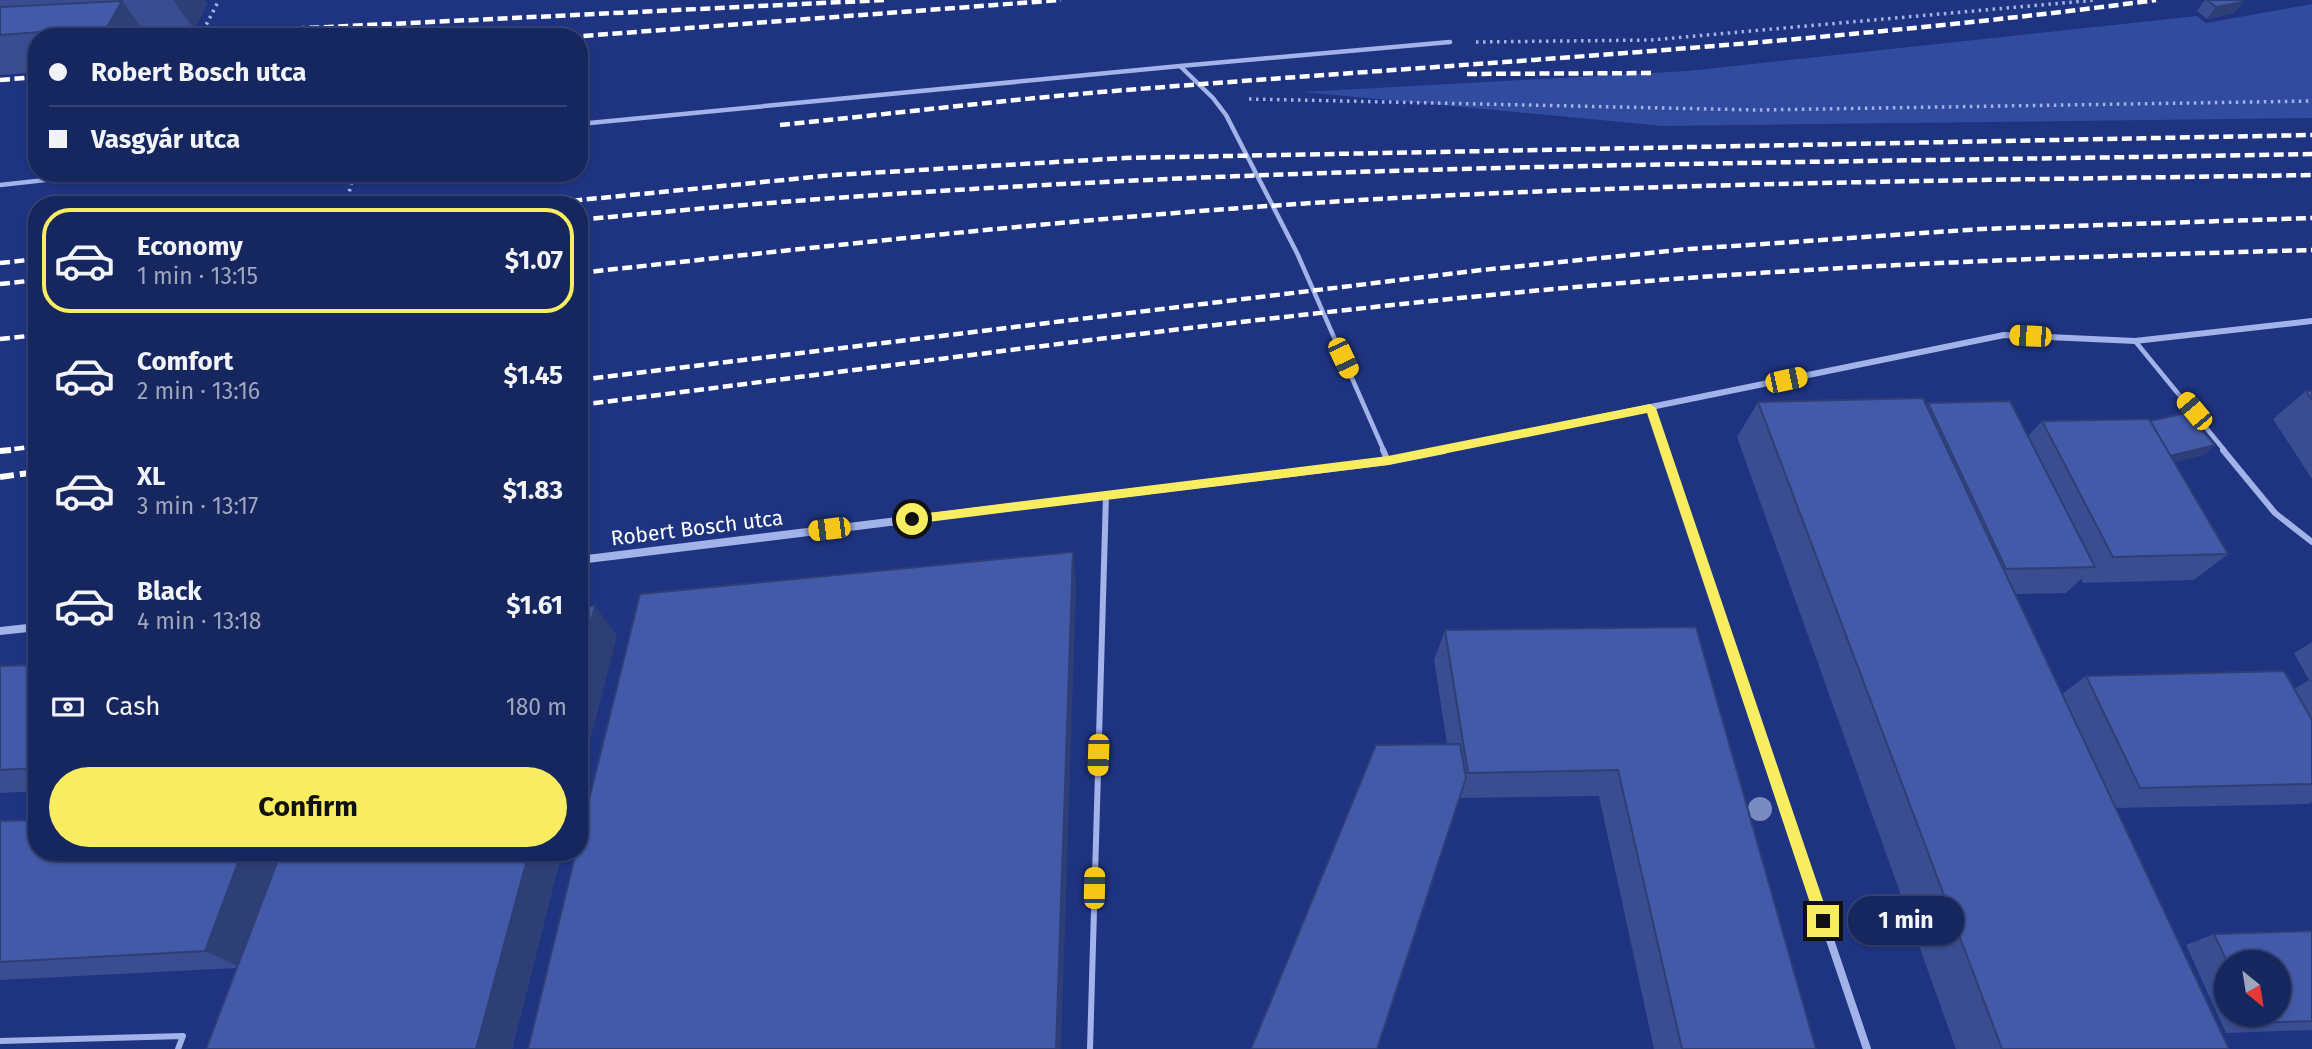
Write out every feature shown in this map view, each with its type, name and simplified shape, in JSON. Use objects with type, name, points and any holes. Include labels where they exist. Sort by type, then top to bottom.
[{"type":"street","name":"Robert Bosch utca","points":[[588,559],[1388,461],[2004,335],[2135,341],[2312,321]]},
{"type":"street","points":[[1650,408],[1867,1049]]},
{"type":"street","points":[[0,631],[28,628]]},
{"type":"lane","points":[[588,123],[1450,42]]},
{"type":"lane","points":[[1180,66],[1213,98],[1226,115],[1297,253],[1388,461]]},
{"type":"lane","points":[[0,185],[28,182]]},
{"type":"lane","points":[[2135,341],[2275,513],[2312,542]]},
{"type":"lane","points":[[1090,1049],[1105,495]]},
{"type":"lane","points":[[0,1041],[183,1036],[178,1049]]},
{"type":"path","points":[[205,28],[219,0]]},
{"type":"path","points":[[1450,42],[1651,40],[2096,0]]},
{"type":"path","points":[[1213,98],[1757,110],[2312,101]]},
{"type":"shaded area","points":[[2312,4],[2312,118],[1663,126],[1303,92],[1688,71],[2197,16],[2206,23]]},
{"type":"building","points":[[2207,0],[2240,0],[2243,2],[2216,7]]},
{"type":"building","points":[[122,1],[107,27],[28,28],[28,33],[0,35],[0,7]]},
{"type":"building","points":[[1923,398],[2214,1017],[2214,1027],[2219,1027],[2229,1049],[2002,1049],[1758,402]]},
{"type":"building","points":[[2010,401],[2095,567],[2006,569],[1928,403]]},
{"type":"building","points":[[2186,413],[2215,445],[2170,456],[2150,421]]},
{"type":"building","points":[[2149,419],[2228,554],[2113,557],[2042,421]]},
{"type":"building","points":[[1073,552],[1056,1049],[528,1049],[574,861],[588,861],[588,804],[640,594]]},
{"type":"building","points":[[588,606],[595,606],[588,632]]},
{"type":"building","points":[[1696,627],[1816,1049],[1682,1049],[1618,770],[1468,773],[1445,630]]},
{"type":"building","points":[[28,665],[28,768],[0,770],[0,666]]},
{"type":"building","points":[[2284,671],[2312,720],[2312,784],[2140,788],[2086,676]]},
{"type":"building","points":[[1460,744],[1466,778],[1377,1049],[1251,1049],[1376,745]]},
{"type":"building","points":[[28,820],[28,861],[239,861],[205,951],[0,962],[0,821]]},
{"type":"building","points":[[278,861],[527,861],[476,1049],[206,1049]]},
{"type":"building","points":[[2312,931],[2312,1021],[2291,1022],[2291,950],[2221,950],[2214,934]]},
{"type":"railway","points":[[307,28],[884,0]]},
{"type":"railway","points":[[588,36],[1061,0]]},
{"type":"railway","points":[[780,125],[1094,93],[1776,41],[2029,16],[2156,0]]},
{"type":"railway","points":[[1467,74],[1654,73]]},
{"type":"railway","points":[[0,80],[28,78]]},
{"type":"railway","points":[[588,199],[834,175],[1125,158],[2312,135]]},
{"type":"railway","points":[[588,219],[795,201],[1228,177],[1662,164],[2312,154]]},
{"type":"railway","points":[[588,272],[1078,221],[1378,199],[1728,185],[2312,175]]},
{"type":"railway","points":[[588,379],[1482,270],[1689,249],[1982,229],[2312,218]]},
{"type":"railway","points":[[588,404],[1181,329],[1543,290],[1927,264],[2312,250]]},
{"type":"railway","points":[[0,263],[28,260]]},
{"type":"railway","points":[[0,284],[28,281]]},
{"type":"railway","points":[[0,339],[28,336]]},
{"type":"railway","points":[[11,450],[0,451],[28,447]]},
{"type":"railway","points":[[0,477],[28,473]]},
{"type":"route","points":[[912,519],[1388,461],[1650,408],[1823,921]]}]
